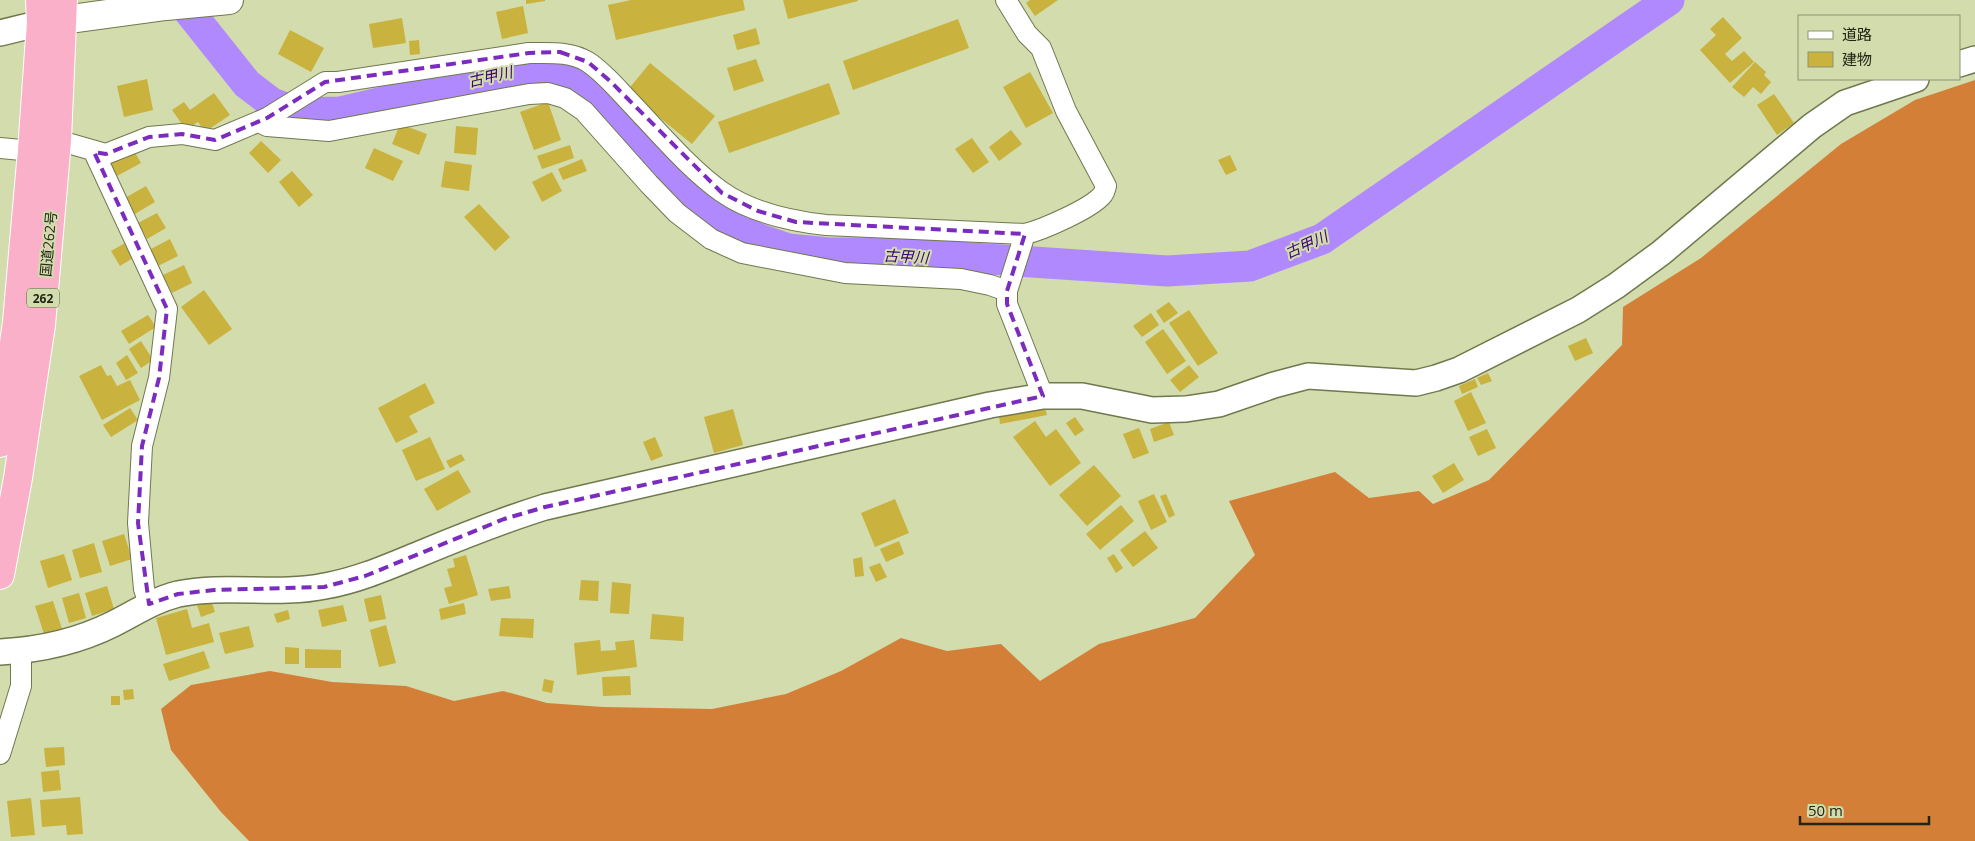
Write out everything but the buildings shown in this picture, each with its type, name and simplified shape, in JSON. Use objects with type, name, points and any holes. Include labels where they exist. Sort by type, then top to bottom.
[{"type":"highway","name":"国道262号","points":[[0,574],[18,478],[41,325],[57,140],[52,11]]},
{"type":"highway","name":"国道262号","points":[[0,443],[16,322],[32,151],[52,11]]},
{"type":"main road","points":[[52,11],[166,6],[221,1]]},
{"type":"street","points":[[57,140],[106,154],[149,136],[182,134],[215,140],[263,120],[325,82],[338,82],[529,53],[560,52],[588,62],[610,81],[700,174],[722,193],[758,211],[796,222],[1024,238],[1083,208],[1103,194],[1106,186],[1066,111],[1041,48],[1027,34],[1006,0]]},
{"type":"street","points":[[0,33],[52,11]]},
{"type":"street","points":[[1960,64],[1975,59]]},
{"type":"street","points":[[0,754],[21,686],[11,652],[84,636],[113,624],[149,604],[178,594],[214,590],[272,592],[324,587],[365,576],[504,519],[546,507],[990,405],[1043,396],[1082,396],[1152,410],[1186,409],[1219,404],[1274,385],[1308,376],[1416,383],[1444,375],[1467,366],[1578,310],[1616,286],[1661,253],[1812,126],[1845,103],[1913,80]]},
{"type":"street","points":[[263,120],[267,126],[329,130],[529,94],[548,93],[565,98],[584,111],[677,213],[711,239],[742,253],[845,273],[962,278],[990,285],[1009,284]]},
{"type":"street","points":[[0,148],[32,151]]},
{"type":"street","points":[[94,152],[167,309],[159,378],[142,446],[138,523],[144,589],[149,604]]},
{"type":"street","points":[[1024,238],[1009,284],[1007,304],[1043,396]]},
{"type":"highlighted area","points":[[560,52],[588,62],[610,81],[722,193],[758,211],[796,222],[1025,234],[1007,291],[1007,304],[1043,396],[545,507],[504,519],[365,576],[324,587],[214,590],[178,594],[149,604],[138,523],[142,446],[159,378],[167,309],[94,152],[106,154],[149,137],[182,134],[215,140],[267,118],[325,82],[529,53]]},
{"type":"shaded area","points":[[1975,80],[1975,841],[249,841],[221,812],[171,750],[161,709],[191,685],[270,671],[332,682],[406,686],[454,701],[503,691],[547,703],[603,707],[712,709],[786,694],[841,671],[901,638],[947,651],[1001,644],[1040,681],[1099,644],[1195,618],[1255,555],[1229,501],[1335,472],[1369,498],[1419,491],[1433,504],[1489,480],[1622,345],[1623,307],[1701,258],[1841,144],[1915,100]]},
{"type":"waterway","name":"古甲川","points":[[180,0],[247,84],[272,103],[300,113],[340,112],[519,70],[558,74],[587,91],[636,138],[704,211],[759,239],[788,249],[829,253],[899,253],[1167,271],[1250,266],[1322,239],[1669,0]]}]
